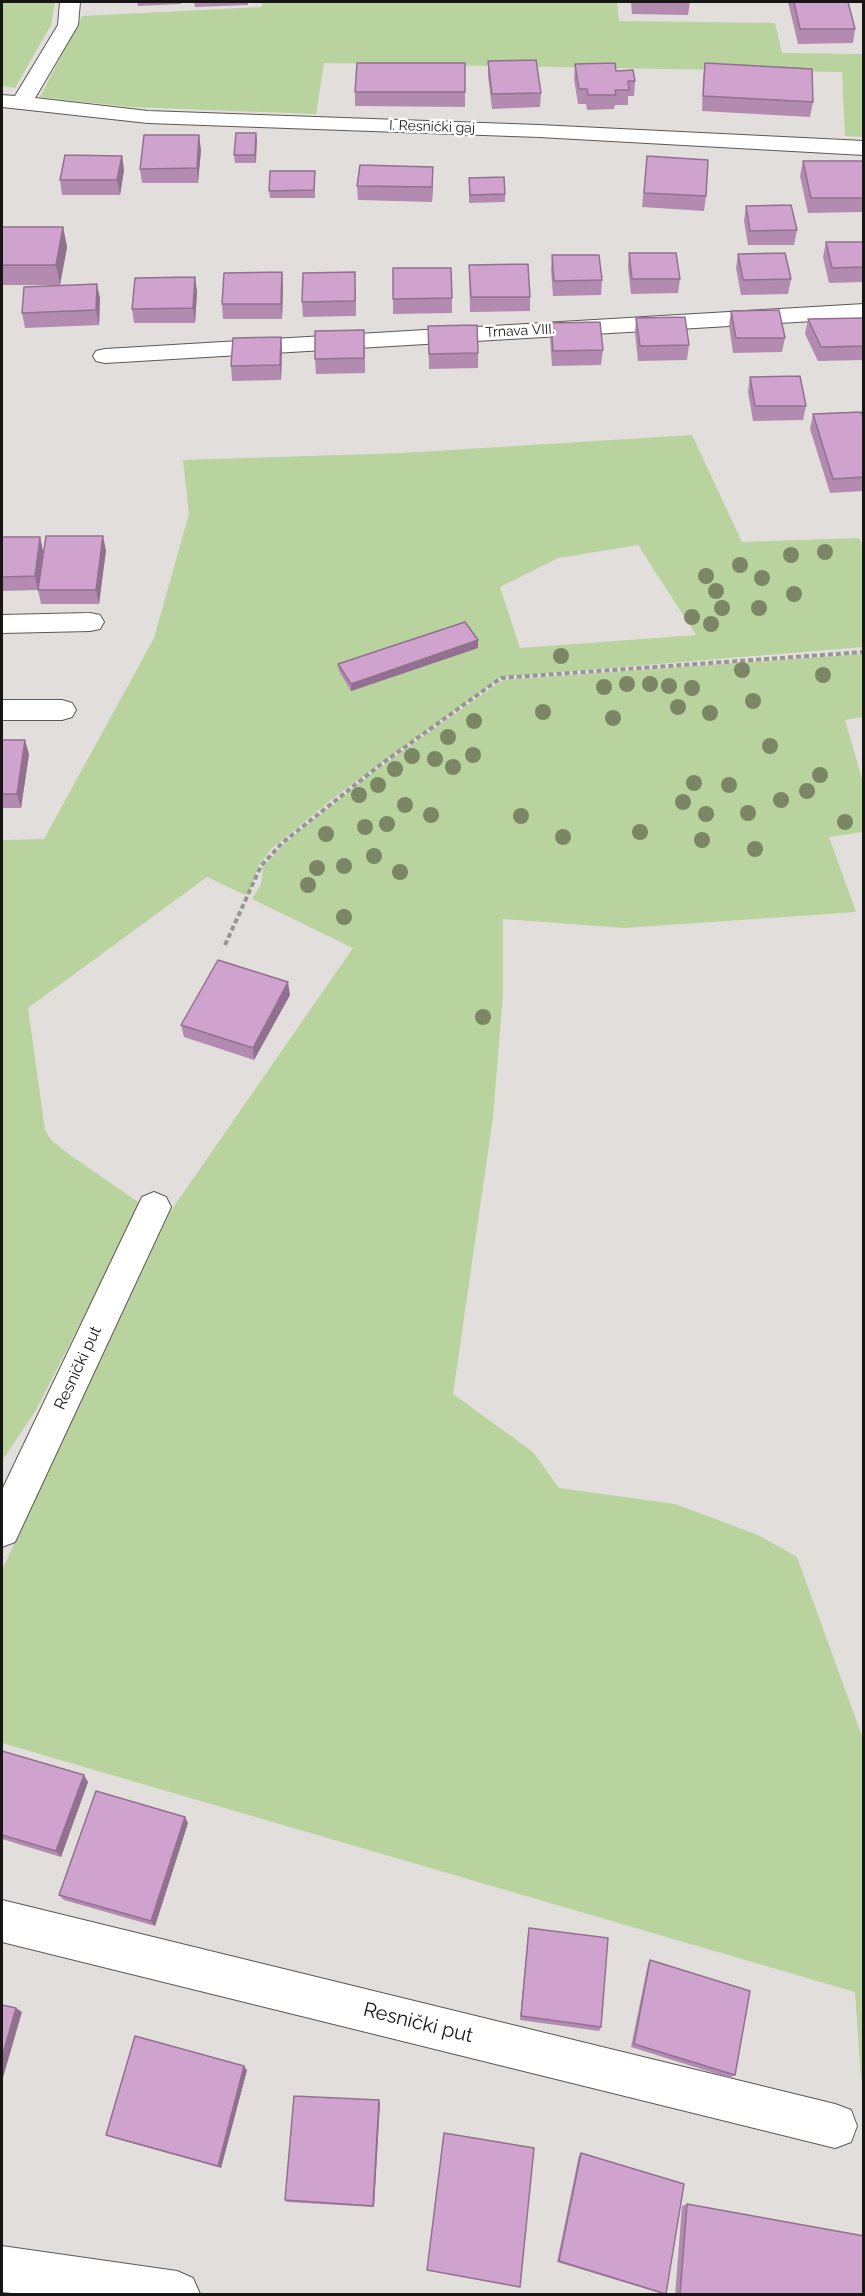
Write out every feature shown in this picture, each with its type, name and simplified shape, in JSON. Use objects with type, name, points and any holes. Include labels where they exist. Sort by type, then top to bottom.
[{"type":"street","points":[[11,103],[68,25],[70,2]]},
{"type":"street","name":"I. Resnički gaj","points":[[11,103],[148,117],[539,130],[864,148]]},
{"type":"street","name":"Trnava VIII.","points":[[105,356],[864,311]]},
{"type":"street","points":[[2,624],[90,622]]},
{"type":"street","points":[[2,710],[62,710]]},
{"type":"street","name":"Resnički put","points":[[2,1529],[154,1207]]},
{"type":"street","name":"Resnički put","points":[[2,1921],[835,2126]]},
{"type":"street","points":[[2,2269],[177,2295]]},
{"type":"path","points":[[225,945],[261,866],[282,843],[380,765],[501,678],[864,652]]},
{"type":"green space","points":[[2,2],[55,2],[51,25],[15,88],[2,86]]},
{"type":"green space","points":[[262,2],[617,2],[619,21],[775,23],[782,53],[863,54],[863,137],[845,136],[842,72],[324,63],[316,114],[130,107],[40,97],[82,16],[262,7]]},
{"type":"green space","points":[[692,435],[742,542],[859,538],[864,549],[863,647],[501,677],[341,792],[272,848],[258,866],[251,888],[245,895],[207,877],[28,1008],[45,1130],[51,1140],[70,1155],[141,1204],[36,1410],[2,1461],[2,840],[44,839],[154,638],[189,514],[183,460],[403,453]],"holes":[[[638,545],[696,635],[520,648],[500,587],[558,558]]]},
{"type":"green space","points":[[863,654],[863,717],[845,720],[863,782],[863,832],[829,837],[856,912],[625,928],[503,919],[503,994],[493,1117],[453,1394],[533,1452],[559,1488],[675,1504],[758,1535],[797,1557],[863,1739],[863,2081],[861,2079],[855,1992],[2,1743],[2,1570],[170,1212],[353,948],[252,899],[261,884],[263,867],[285,843],[376,770],[503,680]]},
{"type":"building","points":[[794,2],[848,2],[855,29],[800,29]]},
{"type":"building","points":[[536,60],[541,93],[492,94],[488,61]]},
{"type":"building","points":[[357,63],[465,63],[465,92],[355,92]]},
{"type":"building","points":[[615,63],[616,71],[633,70],[635,81],[628,81],[629,90],[615,90],[616,95],[588,95],[587,89],[579,89],[575,64]]},
{"type":"building","points":[[705,63],[812,69],[813,102],[703,96]]},
{"type":"building","points":[[236,133],[256,133],[255,155],[234,155]]},
{"type":"building","points":[[144,135],[199,135],[197,168],[140,169]]},
{"type":"building","points":[[65,155],[122,156],[117,180],[60,180]]},
{"type":"building","points":[[647,156],[708,160],[706,196],[644,193]]},
{"type":"building","points":[[803,161],[864,161],[864,198],[811,198]]},
{"type":"building","points":[[360,165],[433,167],[432,187],[357,186]]},
{"type":"building","points":[[270,171],[315,171],[314,190],[269,191]]},
{"type":"building","points":[[504,177],[505,194],[470,195],[469,178]]},
{"type":"building","points":[[791,205],[797,230],[750,231],[746,206]]},
{"type":"building","points":[[2,227],[63,227],[56,265],[2,265]]},
{"type":"building","points":[[826,242],[864,242],[864,267],[832,268]]},
{"type":"building","points":[[629,253],[676,253],[680,279],[632,279]]},
{"type":"building","points":[[785,253],[791,279],[743,280],[738,254]]},
{"type":"building","points":[[552,255],[599,255],[602,280],[554,281]]},
{"type":"building","points":[[528,264],[530,297],[471,297],[469,265]]},
{"type":"building","points":[[393,268],[451,268],[452,298],[393,299]]},
{"type":"building","points":[[282,272],[281,304],[222,304],[224,273]]},
{"type":"building","points":[[355,272],[355,301],[302,302],[303,273]]},
{"type":"building","points":[[195,277],[193,308],[132,309],[135,278]]},
{"type":"building","points":[[97,284],[96,310],[22,313],[24,287]]},
{"type":"building","points":[[779,310],[785,338],[736,338],[731,311]]},
{"type":"building","points":[[685,317],[689,345],[640,346],[636,318]]},
{"type":"building","points":[[864,318],[864,346],[821,347],[808,319]]},
{"type":"building","points":[[600,322],[603,350],[553,351],[551,323]]},
{"type":"building","points":[[477,325],[478,353],[429,354],[428,326]]},
{"type":"building","points":[[364,330],[364,358],[315,359],[315,331]]},
{"type":"building","points":[[281,337],[280,365],[231,366],[233,338]]},
{"type":"building","points":[[800,376],[806,406],[755,406],[750,377]]},
{"type":"building","points":[[861,412],[864,420],[864,477],[833,479],[813,414]]},
{"type":"building","points":[[46,536],[103,536],[96,590],[38,590]]},
{"type":"building","points":[[2,537],[40,537],[35,576],[2,577]]},
{"type":"building","points":[[465,622],[478,640],[351,684],[338,664]]},
{"type":"building","points":[[2,740],[25,740],[17,794],[2,794]]},
{"type":"building","points":[[218,960],[288,982],[253,1048],[181,1025]]},
{"type":"building","points":[[2,1751],[84,1775],[56,1851],[2,1835]]},
{"type":"building","points":[[96,1791],[185,1817],[151,1921],[59,1895]]},
{"type":"building","points":[[529,1928],[608,1938],[601,2027],[521,2016]]},
{"type":"building","points":[[650,1960],[750,1991],[735,2075],[634,2044]]},
{"type":"building","points":[[2,2005],[16,2008],[2,2057]]},
{"type":"building","points":[[135,2036],[244,2066],[218,2166],[106,2135]]},
{"type":"building","points":[[294,2096],[379,2100],[373,2206],[285,2200]]},
{"type":"building","points":[[444,2133],[534,2148],[520,2287],[427,2270]]},
{"type":"building","points":[[581,2153],[684,2184],[666,2294],[559,2261]]},
{"type":"building","points":[[687,2204],[864,2236],[864,2295],[680,2295]]}]
